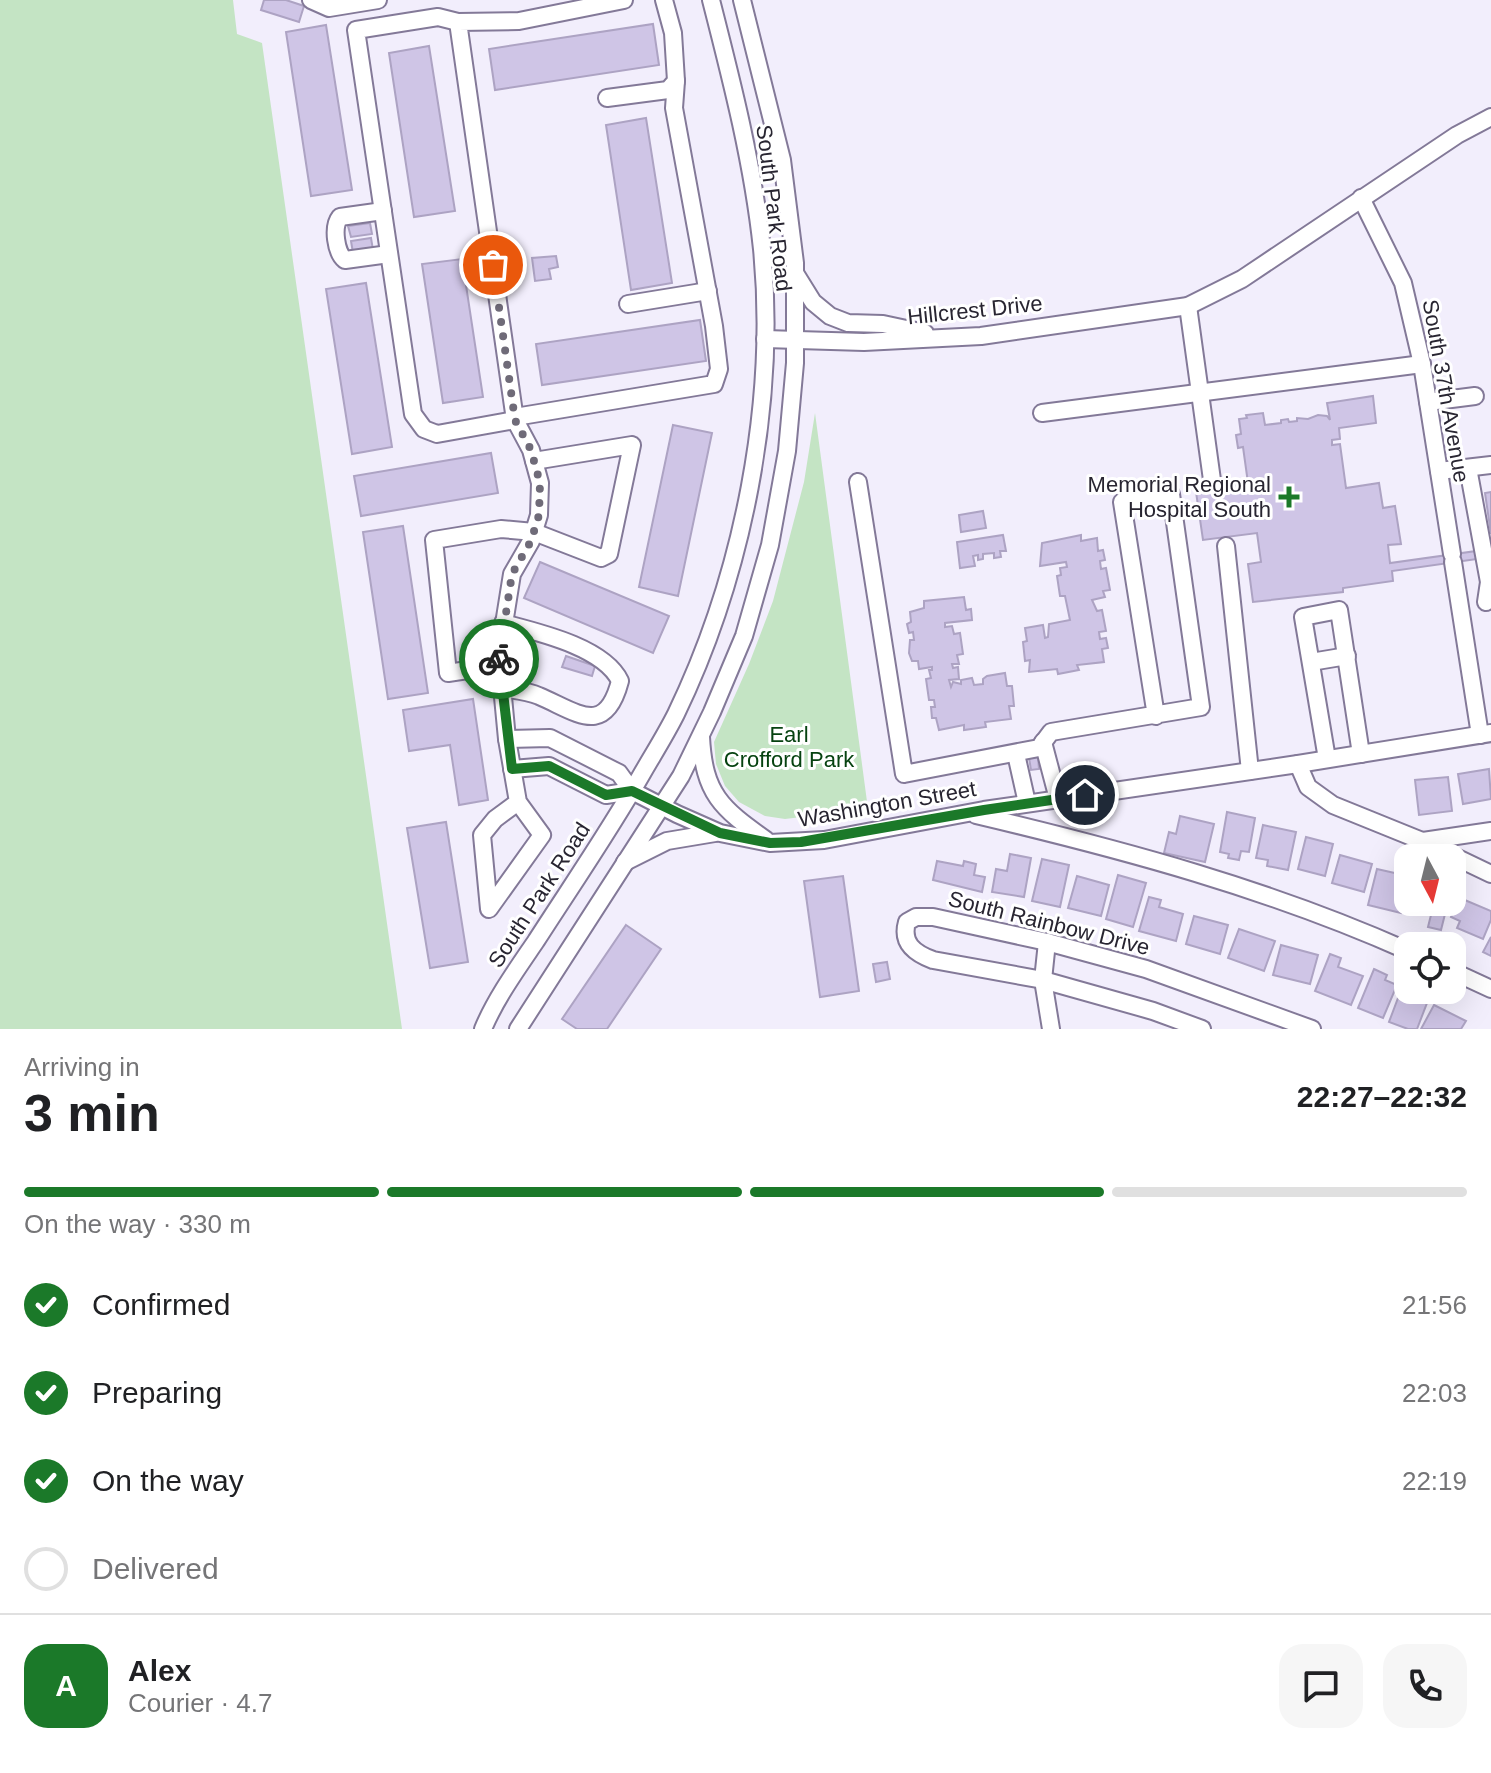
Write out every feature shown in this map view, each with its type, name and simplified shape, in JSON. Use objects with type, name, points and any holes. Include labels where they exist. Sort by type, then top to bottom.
[{"type":"street","points":[[311,0],[329,8],[378,0]]},
{"type":"street","points":[[624,0],[519,21],[458,22],[438,17],[356,30],[413,414],[424,429],[437,434],[714,384],[719,369],[708,291],[674,108],[674,43],[664,0]]},
{"type":"street","name":"South Park Road","points":[[483,1029],[520,965],[632,791],[676,714],[713,623],[739,536],[757,446],[765,339],[762,250],[749,157],[711,0]]},
{"type":"street","name":"South Park Road","points":[[518,1029],[681,776],[744,636],[770,545],[787,451],[795,363],[795,273],[782,160],[742,0]]},
{"type":"street","points":[[458,22],[515,418],[540,483],[539,515],[534,532],[512,574],[503,623],[500,665],[507,739],[518,802],[542,835],[489,909],[482,835],[495,819],[518,802]]},
{"type":"street","points":[[607,98],[668,90],[676,81]]},
{"type":"street","points":[[1361,198],[1457,135],[1491,117]]},
{"type":"street","name":"Hillcrest Drive","points":[[765,339],[864,342],[981,336],[1188,306],[1242,279],[1361,198]]},
{"type":"street","name":"South 37th Avenue","points":[[1361,198],[1403,283],[1422,364],[1452,558],[1485,734]]},
{"type":"street","points":[[383,211],[340,217],[336,221],[339,254],[345,260],[389,254]]},
{"type":"street","points":[[795,273],[813,302],[830,316],[848,323],[883,324],[946,337]]},
{"type":"street","points":[[628,304],[708,291]]},
{"type":"street","points":[[1188,306],[1212,480]]},
{"type":"street","points":[[1042,413],[1422,364]]},
{"type":"street","points":[[1428,402],[1475,396]]},
{"type":"street","points":[[500,665],[448,673],[434,540],[501,529],[534,532],[601,558],[609,554],[632,445],[534,461]]},
{"type":"street","points":[[1439,471],[1491,465]]},
{"type":"street","points":[[1468,468],[1489,582],[1486,602]]},
{"type":"street","points":[[858,482],[904,774],[1039,748],[1051,732],[1156,716],[1201,707],[1171,494],[1122,502],[1156,716]]},
{"type":"street","points":[[1226,546],[1250,771]]},
{"type":"street","points":[[1327,759],[1303,617],[1339,610],[1361,754]]},
{"type":"street","points":[[502,688],[536,695],[574,713],[594,717],[607,710],[614,701],[620,681],[614,669],[602,659],[546,634],[503,623]]},
{"type":"street","points":[[1311,662],[1347,656]]},
{"type":"street","points":[[701,734],[702,764],[707,781],[722,806],[770,843]]},
{"type":"street","name":"Washington Street","points":[[632,791],[720,833],[770,843],[824,840],[1027,803],[1485,734]]},
{"type":"street","points":[[507,739],[550,738],[619,773],[632,791],[606,795],[549,766],[512,769]]},
{"type":"street","points":[[1043,742],[1058,799]]},
{"type":"street","points":[[549,766],[561,744]]},
{"type":"street","points":[[1016,754],[1027,803]]},
{"type":"street","points":[[1298,764],[1308,787],[1333,805],[1422,841],[1491,874]]},
{"type":"street","points":[[967,813],[1109,847],[1228,882],[1333,919],[1394,945]]},
{"type":"street","points":[[1422,841],[1491,831]]},
{"type":"street","points":[[623,863],[667,841],[720,833]]},
{"type":"street","name":"South Rainbow Drive","points":[[1202,1029],[1153,1011],[1043,980],[933,960],[920,955],[908,945],[904,933],[907,922],[916,917],[933,917],[1047,942],[1146,969],[1312,1029]]},
{"type":"street","points":[[1047,942],[1043,980],[1051,1029]]},
{"type":"street","points":[[1466,977],[1491,989]]},
{"type":"green space","points":[[0,0],[233,0],[237,34],[262,43],[402,1029],[0,1029]]},
{"type":"green space","name":"Earl Crofford Park","points":[[815,413],[868,809],[785,819],[765,816],[739,802],[725,786],[716,764],[714,742],[773,601],[804,482]]},
{"type":"building","points":[[264,0],[286,0],[304,6],[299,22],[261,10]]},
{"type":"building","points":[[653,24],[659,65],[495,90],[489,49]]},
{"type":"building","points":[[326,25],[352,190],[311,196],[286,32]]},
{"type":"building","points":[[429,46],[455,211],[414,217],[389,53]]},
{"type":"building","points":[[646,118],[672,283],[631,290],[606,125]]},
{"type":"building","points":[[370,223],[372,234],[351,237],[348,226]]},
{"type":"building","points":[[371,238],[373,250],[353,253],[351,241]]},
{"type":"building","points":[[556,256],[558,267],[549,269],[551,279],[535,281],[532,258]]},
{"type":"building","points":[[462,259],[483,397],[443,403],[422,264]]},
{"type":"building","points":[[366,283],[392,447],[352,454],[326,289]]},
{"type":"building","points":[[700,320],[706,361],[542,385],[536,344]]},
{"type":"building","name":"Memorial Regional Hospital South","points":[[1373,396],[1376,423],[1339,428],[1340,439],[1332,440],[1332,445],[1340,444],[1346,488],[1379,483],[1383,508],[1395,506],[1401,544],[1388,545],[1390,563],[1490,549],[1491,542],[1491,557],[1392,571],[1393,581],[1343,588],[1343,592],[1253,602],[1248,564],[1261,562],[1257,533],[1203,540],[1195,485],[1206,483],[1206,489],[1248,483],[1243,447],[1238,448],[1236,435],[1241,434],[1239,419],[1247,418],[1246,415],[1263,413],[1265,425],[1318,415],[1327,416],[1330,420],[1327,403]]},
{"type":"building","points":[[673,425],[712,433],[678,596],[639,587]]},
{"type":"building","points":[[491,453],[498,493],[361,516],[354,476]]},
{"type":"building","points":[[1491,492],[1491,534],[1485,493]]},
{"type":"building","points":[[983,511],[986,528],[961,532],[959,515]]},
{"type":"building","points":[[403,526],[428,693],[388,699],[363,532]]},
{"type":"building","points":[[1003,535],[1006,551],[1000,551],[1001,557],[994,558],[994,553],[983,554],[983,559],[978,560],[978,555],[973,556],[975,566],[960,568],[957,542]]},
{"type":"building","points":[[1081,535],[1081,541],[1097,538],[1098,551],[1103,550],[1105,560],[1100,561],[1101,569],[1106,568],[1110,590],[1103,591],[1105,597],[1092,600],[1097,611],[1102,610],[1106,631],[1099,632],[1100,639],[1106,638],[1108,648],[1102,649],[1104,662],[1077,665],[1079,670],[1058,674],[1057,669],[1029,672],[1030,660],[1025,661],[1023,642],[1027,641],[1025,628],[1043,625],[1045,638],[1048,637],[1049,624],[1070,620],[1065,596],[1060,596],[1057,576],[1061,575],[1060,568],[1067,567],[1066,562],[1040,566],[1042,543]]},
{"type":"building","points":[[540,562],[669,616],[653,653],[524,598]]},
{"type":"building","points":[[964,597],[966,610],[971,609],[972,620],[945,623],[945,627],[952,626],[954,634],[960,633],[963,654],[957,655],[959,664],[952,664],[953,668],[958,667],[959,679],[949,680],[951,687],[953,682],[961,684],[961,680],[972,678],[974,685],[983,684],[987,676],[1005,673],[1007,686],[1012,686],[1014,706],[1009,706],[1011,719],[985,722],[986,727],[964,730],[964,725],[939,730],[936,718],[932,718],[934,700],[929,700],[926,679],[931,678],[929,670],[932,667],[919,669],[918,661],[912,661],[909,653],[910,640],[914,640],[913,632],[909,633],[907,624],[911,622],[910,612],[924,608],[924,601]]},
{"type":"building","points":[[566,656],[595,666],[592,676],[562,667]]},
{"type":"building","points":[[473,699],[488,800],[459,805],[450,745],[409,751],[403,710]]},
{"type":"building","points":[[1038,757],[1039,769],[1031,770],[1029,758]]},
{"type":"building","points":[[1489,769],[1491,799],[1463,804],[1458,774]]},
{"type":"building","points":[[1448,777],[1452,811],[1419,815],[1415,780]]},
{"type":"building","points":[[1227,812],[1255,818],[1249,852],[1241,851],[1239,860],[1228,858],[1229,854],[1220,852]]},
{"type":"building","points":[[1180,816],[1214,824],[1205,862],[1164,853],[1169,832],[1176,834]]},
{"type":"building","points":[[446,822],[468,962],[430,968],[407,828]]},
{"type":"building","points":[[1263,825],[1296,832],[1288,870],[1267,866],[1268,860],[1256,858]]},
{"type":"building","points":[[1306,837],[1333,844],[1325,876],[1298,869]]},
{"type":"building","points":[[1010,854],[1031,858],[1024,897],[992,892],[996,869],[1007,871]]},
{"type":"building","points":[[1340,855],[1372,864],[1364,892],[1332,883]]},
{"type":"building","points":[[1042,859],[1069,865],[1060,907],[1032,901]]},
{"type":"building","points":[[937,861],[963,866],[964,861],[976,864],[974,875],[985,877],[982,892],[933,880]]},
{"type":"building","points":[[1377,869],[1394,873],[1394,911],[1368,905]]},
{"type":"building","points":[[1118,875],[1146,883],[1133,927],[1106,919]]},
{"type":"building","points":[[843,876],[859,991],[820,997],[804,881]]},
{"type":"building","points":[[1077,876],[1109,885],[1101,916],[1068,908]]},
{"type":"building","points":[[1149,897],[1161,900],[1159,907],[1183,914],[1176,941],[1139,931]]},
{"type":"building","points":[[1466,901],[1491,911],[1491,920],[1483,939],[1457,928],[1460,921],[1451,917],[1466,916]]},
{"type":"building","points":[[1194,916],[1228,925],[1220,954],[1186,944]]},
{"type":"building","points":[[1431,916],[1444,916],[1441,930],[1428,927]]},
{"type":"building","points":[[626,925],[661,949],[607,1029],[577,1029],[562,1019]]},
{"type":"building","points":[[1239,929],[1275,941],[1264,971],[1228,958]]},
{"type":"building","points":[[1491,937],[1491,956],[1483,952]]},
{"type":"building","points":[[1281,945],[1318,955],[1310,984],[1273,975]]},
{"type":"building","points":[[1330,954],[1341,958],[1338,967],[1363,976],[1351,1005],[1315,991]]},
{"type":"building","points":[[887,962],[890,979],[876,982],[873,964]]},
{"type":"building","points":[[1374,969],[1387,975],[1385,980],[1394,984],[1394,992],[1383,1018],[1358,1008]]},
{"type":"building","points":[[1396,1004],[1427,1004],[1417,1029],[1389,1022]]},
{"type":"building","points":[[1434,1005],[1466,1021],[1461,1029],[1421,1029]]},
{"type":"way so far","points":[[493,265],[515,420],[531,450],[540,483],[539,515],[531,541],[512,574],[499,659]]},
{"type":"place","name":"Memorial Regional Hospital South","points":[[1289,497]]},
{"type":"route","points":[[499,659],[512,769],[549,766],[606,795],[632,791],[720,833],[770,843],[824,840],[899,824],[1085,795]]}]
